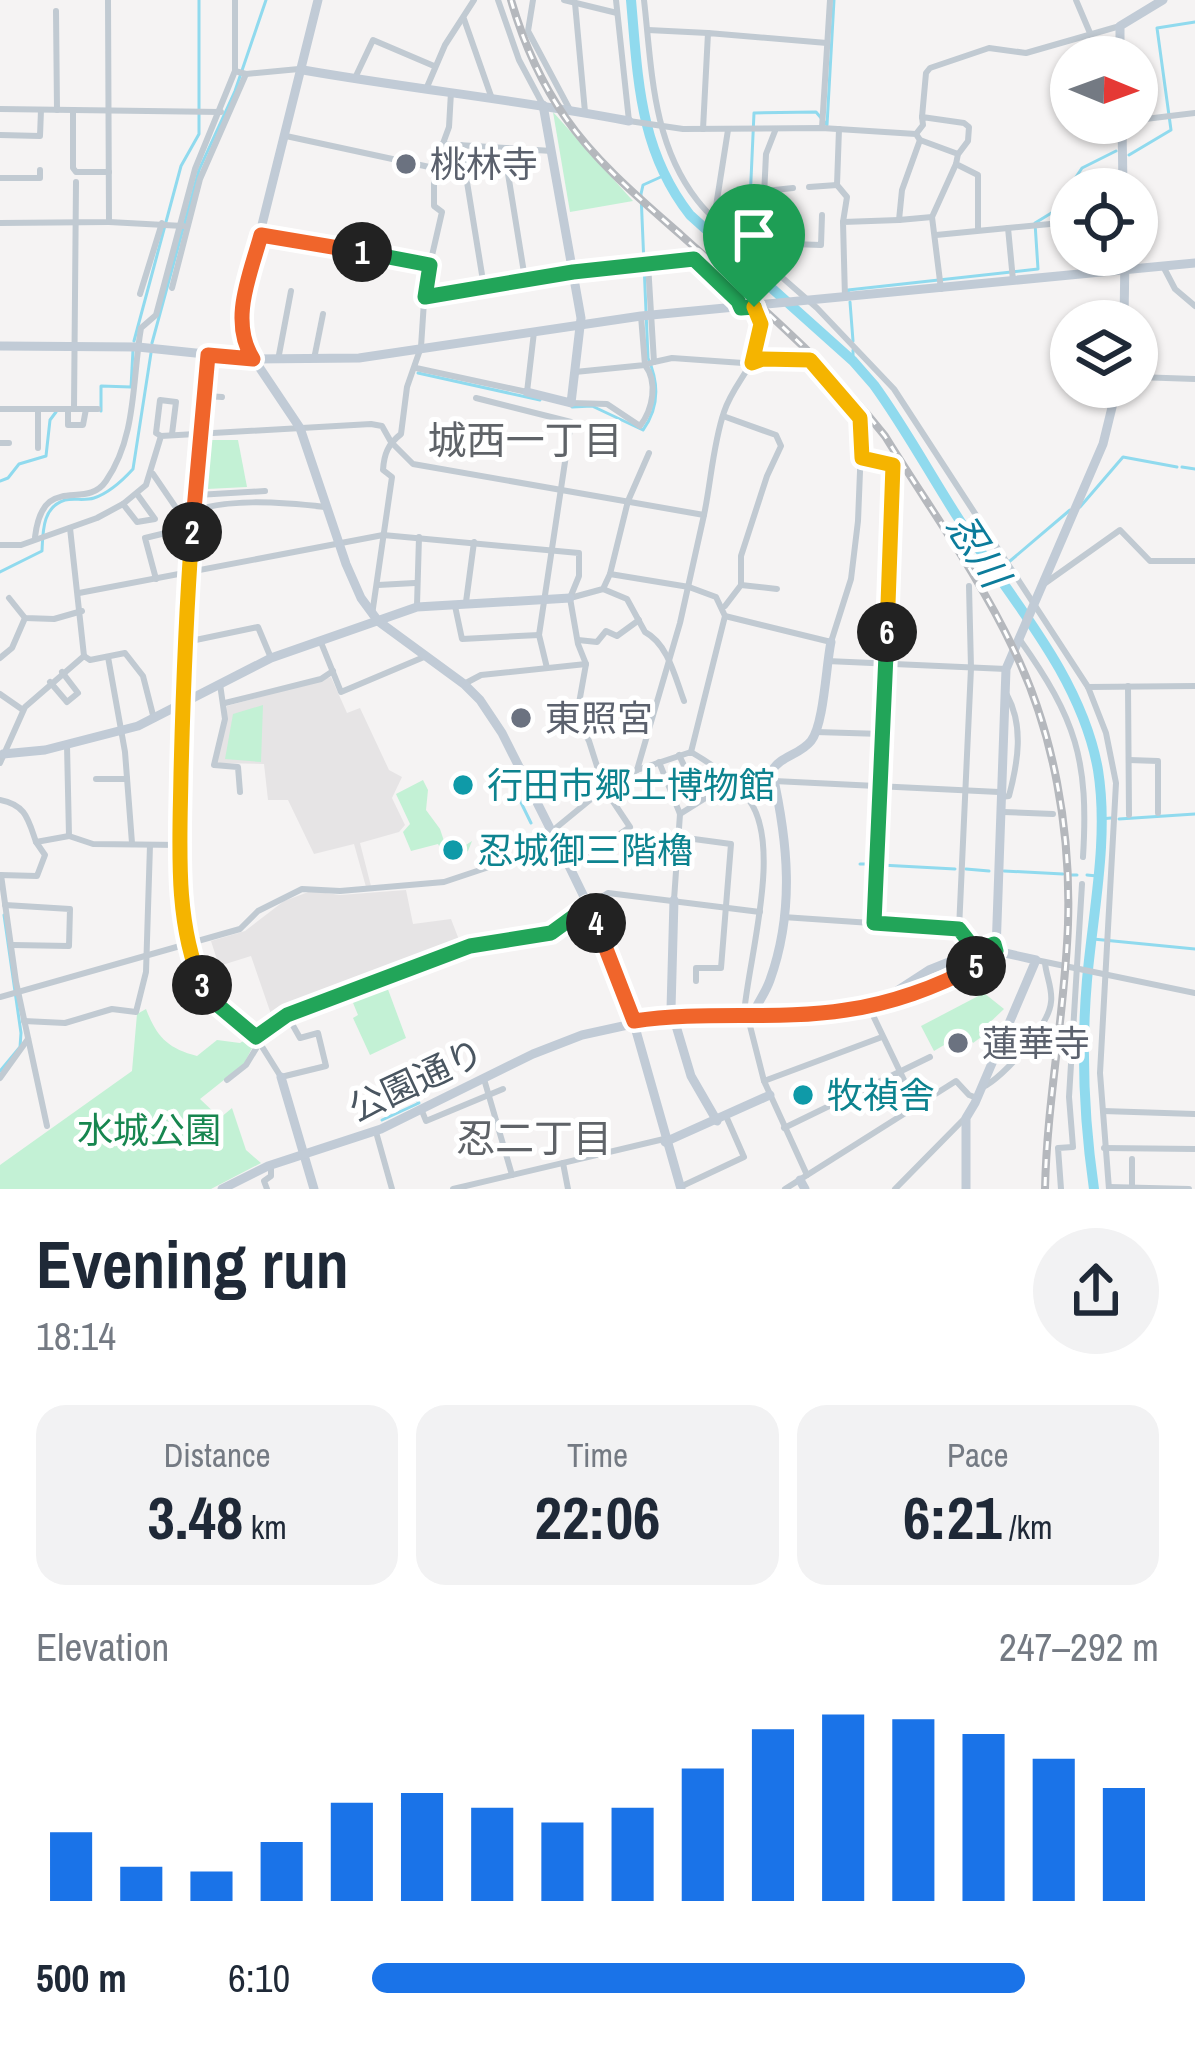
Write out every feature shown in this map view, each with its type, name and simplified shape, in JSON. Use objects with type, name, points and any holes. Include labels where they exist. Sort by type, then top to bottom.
[{"type":"street","points":[[108,0],[109,222]]},
{"type":"street","points":[[35,537],[40,515],[49,503],[64,494],[98,490],[118,461],[129,422],[141,328],[156,315],[241,73],[235,0]]},
{"type":"street","points":[[318,0],[241,316],[247,350],[300,428],[353,584],[375,618],[464,684],[502,733],[615,965],[680,1188],[744,1157],[692,1076],[673,1015],[669,988],[680,814],[659,762]]},
{"type":"street","points":[[426,91],[434,66],[474,0]]},
{"type":"street","points":[[498,0],[519,60],[543,105],[552,151],[580,324],[572,403]]},
{"type":"street","points":[[532,0],[529,31],[570,110]]},
{"type":"street","points":[[564,0],[617,13]]},
{"type":"street","points":[[616,0],[628,121]]},
{"type":"street","points":[[644,0],[660,127],[683,181],[714,219],[808,302],[894,389],[1088,687],[1106,733],[1116,783],[1101,1112],[1109,1188],[1189,1189]]},
{"type":"street","points":[[822,128],[830,0]]},
{"type":"street","points":[[1076,0],[1090,33]]},
{"type":"street","points":[[899,220],[902,190],[923,124],[930,68],[989,48],[1026,53],[1120,26],[1163,0]]},
{"type":"street","points":[[575,3],[585,112]]},
{"type":"street","points":[[56,11],[57,110]]},
{"type":"street","points":[[464,19],[491,96]]},
{"type":"street","points":[[1120,26],[1120,36]]},
{"type":"street","points":[[648,30],[827,43]]},
{"type":"street","points":[[704,129],[708,33]]},
{"type":"street","points":[[355,78],[373,40],[434,66]]},
{"type":"street","points":[[241,73],[303,70],[426,91],[491,96],[660,127],[822,128],[918,137],[958,154]]},
{"type":"street","points":[[172,288],[195,169],[241,73]]},
{"type":"street","points":[[375,618],[392,477],[383,470],[384,456],[401,434],[406,386],[420,351],[428,264],[442,212],[434,206],[434,168],[449,127],[451,92]]},
{"type":"street","points":[[0,109],[221,112]]},
{"type":"street","points":[[0,135],[40,136],[40,110]]},
{"type":"street","points":[[73,110],[73,169],[109,172]]},
{"type":"street","points":[[1158,117],[1195,112]]},
{"type":"street","points":[[922,117],[964,122],[970,127],[968,142],[958,154],[932,217],[941,289]]},
{"type":"street","points":[[714,219],[728,130]]},
{"type":"street","points":[[839,130],[837,185],[847,197],[845,298]]},
{"type":"street","points":[[761,259],[766,154],[775,131]]},
{"type":"street","points":[[286,136],[434,168]]},
{"type":"street","points":[[442,143],[552,151]]},
{"type":"street","points":[[461,146],[484,287]]},
{"type":"street","points":[[504,149],[525,279]]},
{"type":"street","points":[[956,164],[978,175],[978,230]]},
{"type":"street","points":[[0,178],[40,178],[40,170]]},
{"type":"street","points":[[76,182],[75,346],[68,425],[83,425],[86,409]]},
{"type":"street","points":[[809,187],[837,185]]},
{"type":"street","points":[[765,191],[793,188]]},
{"type":"street","points":[[762,243],[820,245],[822,215]]},
{"type":"street","points":[[843,222],[932,217]]},
{"type":"street","points":[[0,223],[184,226]]},
{"type":"street","points":[[140,294],[165,223]]},
{"type":"street","points":[[936,235],[1050,224]]},
{"type":"street","points":[[1008,228],[1012,280]]},
{"type":"street","points":[[261,235],[428,264]]},
{"type":"street","points":[[425,297],[573,272],[694,259],[741,308]]},
{"type":"street","points":[[1158,265],[1195,263]]},
{"type":"street","points":[[416,368],[572,403],[607,404],[640,426],[653,386],[646,316],[648,264]]},
{"type":"street","points":[[1162,265],[1175,289],[1195,306]]},
{"type":"street","points":[[0,346],[135,347],[253,359],[314,359],[420,351],[646,316],[1050,276]]},
{"type":"street","points":[[278,360],[291,291]]},
{"type":"street","points":[[638,770],[689,587],[723,416],[752,363],[761,324],[754,307]]},
{"type":"street","points":[[314,359],[323,314]]},
{"type":"street","points":[[527,392],[534,332]]},
{"type":"street","points":[[208,355],[182,703],[181,845],[187,944],[207,996],[258,1040],[280,1077],[314,1189]]},
{"type":"street","points":[[575,372],[672,358],[752,363],[810,360],[860,418],[862,458],[851,579],[831,642],[816,732],[810,743],[776,763],[772,771],[788,860],[783,917],[770,980],[748,1014]]},
{"type":"street","points":[[1158,378],[1195,379]]},
{"type":"street","points":[[203,396],[222,397]]},
{"type":"street","points":[[476,398],[571,422],[539,635],[547,668]]},
{"type":"street","points":[[161,436],[157,433],[160,400],[176,402],[171,435]]},
{"type":"street","points":[[885,999],[933,987],[972,968],[995,948],[1006,669],[1103,444],[1112,408]]},
{"type":"street","points":[[0,409],[98,410]]},
{"type":"street","points":[[38,409],[38,448]]},
{"type":"street","points":[[691,752],[724,611],[741,585],[741,556],[780,439],[723,416]]},
{"type":"street","points":[[161,436],[371,424],[382,426],[413,464],[704,515]]},
{"type":"street","points":[[0,545],[15,548],[123,504],[152,473],[161,436]]},
{"type":"street","points":[[603,589],[628,501],[649,453]]},
{"type":"street","points":[[862,458],[893,465],[874,923]]},
{"type":"street","points":[[152,473],[181,515]]},
{"type":"street","points":[[196,495],[266,491]]},
{"type":"street","points":[[123,504],[137,522],[155,519],[137,494]]},
{"type":"street","points":[[156,579],[145,538],[174,531],[181,515],[194,509],[287,502],[329,507]]},
{"type":"street","points":[[70,529],[84,656]]},
{"type":"street","points":[[1041,585],[1120,530],[1150,561],[1195,561]]},
{"type":"street","points":[[79,593],[383,535],[579,553],[579,576],[570,598],[586,664],[577,717],[604,788],[629,827],[570,868]]},
{"type":"street","points":[[417,607],[419,537]]},
{"type":"street","points":[[474,542],[460,603],[462,639],[539,635]]},
{"type":"street","points":[[610,574],[689,587],[716,597],[724,611],[831,642]]},
{"type":"street","points":[[378,585],[415,584]]},
{"type":"street","points":[[741,585],[777,589]]},
{"type":"street","points":[[969,586],[971,668],[959,929],[976,951]]},
{"type":"street","points":[[84,656],[23,710],[4,740],[2,758],[119,732],[271,658],[375,618],[417,607],[570,598],[603,589],[627,598],[669,660],[684,701]]},
{"type":"street","points":[[9,598],[25,618],[54,619],[82,611]]},
{"type":"street","points":[[0,658],[12,648],[25,618]]},
{"type":"street","points":[[578,640],[597,642],[606,631],[617,636],[639,620]]},
{"type":"street","points":[[186,642],[258,627],[271,658]]},
{"type":"street","points":[[1019,635],[1064,707],[1077,741],[1086,793],[1083,857]]},
{"type":"street","points":[[320,640],[341,692],[427,656]]},
{"type":"street","points":[[84,656],[90,660],[125,653],[139,669],[154,718]]},
{"type":"street","points":[[107,657],[132,843]]},
{"type":"street","points":[[827,661],[1006,669]]},
{"type":"street","points":[[464,684],[481,674],[586,664]]},
{"type":"street","points":[[225,704],[321,679],[333,670]]},
{"type":"street","points":[[50,682],[67,702],[78,693],[62,672]]},
{"type":"street","points":[[220,684],[225,704],[214,765],[238,766],[240,792]]},
{"type":"street","points":[[1128,686],[1130,815]]},
{"type":"street","points":[[1088,687],[1195,686]]},
{"type":"street","points":[[0,694],[23,710]]},
{"type":"street","points":[[563,730],[577,717]]},
{"type":"street","points":[[816,732],[882,734]]},
{"type":"street","points":[[67,745],[69,836]]},
{"type":"street","points":[[0,997],[240,928],[258,911],[302,889],[340,891],[444,882],[507,861],[552,833],[604,788],[638,770],[691,752],[751,801],[757,820],[765,866],[748,1014],[764,1082],[804,1181]]},
{"type":"street","points":[[679,755],[690,778],[711,766]]},
{"type":"street","points":[[1129,760],[1158,760],[1158,813]]},
{"type":"street","points":[[96,779],[127,779]]},
{"type":"street","points":[[775,781],[999,795]]},
{"type":"street","points":[[680,814],[730,782]]},
{"type":"street","points":[[0,800],[17,803],[25,811],[45,855],[37,875],[1,875],[18,992],[46,1126]]},
{"type":"street","points":[[998,812],[1053,814]]},
{"type":"street","points":[[36,842],[69,836],[93,844],[181,845]]},
{"type":"street","points":[[679,837],[729,841],[721,968],[696,968],[696,981]]},
{"type":"street","points":[[24,1021],[65,1023],[112,1010],[136,1012],[146,956],[150,845]]},
{"type":"street","points":[[1061,1189],[1058,1148],[1073,1147],[1069,1097],[1082,884]]},
{"type":"street","points":[[227,1080],[246,1065],[258,1040],[287,1015],[470,946],[551,933],[605,893],[760,912]]},
{"type":"street","points":[[5,905],[70,909],[69,946],[11,945]]},
{"type":"street","points":[[783,917],[959,929]]},
{"type":"street","points":[[885,999],[923,973],[995,948],[1195,993]]},
{"type":"street","points":[[895,1189],[966,1118],[1040,961]]},
{"type":"street","points":[[979,1093],[1043,1023],[1052,1001],[1040,961]]},
{"type":"street","name":"公園通り","points":[[227,1188],[271,1165],[376,1132],[558,1043],[634,1021],[673,1015],[839,1011],[885,999]]},
{"type":"street","points":[[868,1005],[917,1107]]},
{"type":"street","points":[[280,1077],[326,1066],[317,1034],[300,1038],[287,1015]]},
{"type":"street","points":[[764,1082],[882,1037]]},
{"type":"street","points":[[0,1078],[28,1039]]},
{"type":"street","points":[[784,1128],[930,1057]]},
{"type":"street","points":[[484,1079],[512,1189]]},
{"type":"street","points":[[784,1189],[804,1181],[956,1081],[979,1093]]},
{"type":"street","points":[[422,1111],[426,1121],[502,1090]]},
{"type":"street","points":[[453,1189],[665,1141],[770,1095]]},
{"type":"street","points":[[1101,1112],[1195,1114]]},
{"type":"street","points":[[966,1118],[966,1189]]},
{"type":"street","points":[[376,1132],[392,1189]]},
{"type":"street","points":[[1104,1148],[1195,1149]]},
{"type":"street","points":[[1132,1159],[1132,1188]]},
{"type":"street","points":[[562,1163],[568,1189]]},
{"type":"street","points":[[267,1189],[264,1181],[271,1176],[271,1165]]},
{"type":"shaded area","points":[[331,677],[347,713],[360,708],[389,770],[402,777],[392,798],[405,825],[399,832],[360,843],[371,886],[366,887],[354,844],[314,854],[288,800],[268,800],[264,764],[217,763],[227,706]]},
{"type":"shaded area","points":[[406,890],[413,924],[451,919],[461,945],[272,1017],[251,956],[219,966],[211,941],[245,931],[284,901],[311,891],[340,895]]},
{"type":"green space","points":[[553,112],[633,201],[570,212]]},
{"type":"green space","points":[[206,440],[238,440],[247,487],[207,489]]},
{"type":"green space","points":[[263,705],[261,762],[225,759],[233,714]]},
{"type":"green space","points":[[423,780],[428,790],[426,810],[440,829],[449,856],[472,841],[468,851],[448,861],[438,844],[411,851],[403,832],[410,824],[396,794]]},
{"type":"green space","points":[[386,984],[406,1038],[370,1055],[353,1018],[358,1015],[351,998]]},
{"type":"green space","points":[[984,993],[1004,1009],[984,1028],[984,1035],[973,1043],[966,1032],[934,1051],[921,1026]]},
{"type":"green space","name":"水城公園","points":[[146,1009],[164,1040],[197,1056],[217,1040],[240,1043],[251,1036],[255,1042],[244,1064],[200,1099],[220,1118],[232,1108],[246,1150],[261,1163],[211,1189],[0,1189],[0,1165],[132,1071],[137,1014]]},
{"type":"waterway","points":[[134,341],[181,166],[199,134],[199,0]]},
{"type":"waterway","points":[[152,343],[199,170],[235,91],[266,0]]},
{"type":"waterway","name":"忍川","points":[[631,0],[644,112],[673,190],[690,215],[874,385],[1043,641],[1090,736],[1101,796],[1101,848],[1084,1032],[1094,1189]]},
{"type":"waterway","points":[[747,268],[754,113],[816,112],[827,125],[834,0]]},
{"type":"waterway","points":[[1129,155],[1171,130],[1157,28],[1195,22]]},
{"type":"waterway","points":[[849,293],[1038,269],[1035,223],[1053,212],[1082,168],[1116,151]]},
{"type":"waterway","points":[[572,407],[592,406],[643,430],[652,413],[655,386],[648,358],[641,194],[643,185],[663,176]]},
{"type":"waterway","points":[[850,302],[853,341]]},
{"type":"waterway","points":[[101,411],[101,386],[131,387],[133,350]]},
{"type":"waterway","points":[[853,350],[853,361]]},
{"type":"waterway","points":[[0,572],[42,551],[45,521],[57,503],[100,496],[133,469],[151,353]]},
{"type":"waterway","points":[[418,373],[540,400]]},
{"type":"waterway","points":[[0,481],[19,464],[46,456],[50,420],[56,412]]},
{"type":"waterway","points":[[1080,507],[1123,457],[1177,467]]},
{"type":"waterway","points":[[1182,467],[1195,469]]},
{"type":"waterway","points":[[1010,561],[1070,510]]},
{"type":"waterway","points":[[993,571],[1004,565]]},
{"type":"waterway","points":[[509,778],[531,823]]},
{"type":"waterway","points":[[1119,819],[1195,814]]},
{"type":"waterway","points":[[1100,819],[1111,818]]},
{"type":"waterway","points":[[860,864],[871,864]]},
{"type":"waterway","points":[[881,865],[955,869]]},
{"type":"waterway","points":[[966,869],[989,871]]},
{"type":"waterway","points":[[1004,871],[1063,874]]},
{"type":"waterway","points":[[1071,875],[1077,875]]},
{"type":"waterway","points":[[1087,875],[1097,876]]},
{"type":"waterway","points":[[0,1071],[20,1047],[21,1033],[4,915]]},
{"type":"waterway","points":[[1093,939],[1195,949]]},
{"type":"waterway","points":[[382,1120],[419,1103],[416,1099]]},
{"type":"railway","points":[[511,0],[540,75],[577,134],[619,179],[788,331],[862,408],[952,540],[1013,648],[1049,748],[1066,853],[1066,957],[1045,1189]]},
{"type":"place","name":"桃林寺","points":[[406,164]]},
{"type":"place","name":"東照宮","points":[[521,718]]},
{"type":"place","name":"行田市郷土博物館","points":[[463,785]]},
{"type":"place","name":"忍城御三階櫓","points":[[453,850]]},
{"type":"place","name":"蓮華寺","points":[[958,1043]]},
{"type":"place","name":"牧禎舎","points":[[803,1095]]},
{"type":"district","name":"城西一丁目","points":[[525,440]]},
{"type":"district","name":"忍二丁目","points":[[534,1138]]},
{"type":"route","points":[[261,235],[430,265],[425,297],[573,272],[694,259],[741,308],[754,307],[761,324],[752,363],[810,360],[857,412],[862,422],[862,458],[893,465],[874,923],[959,929],[976,951],[994,944],[996,951],[928,989],[850,1010],[673,1015],[634,1021],[588,906],[551,933],[470,946],[287,1015],[256,1037],[207,996],[199,979],[184,924],[181,823],[189,573],[208,355],[253,359],[241,316],[261,235]]}]
